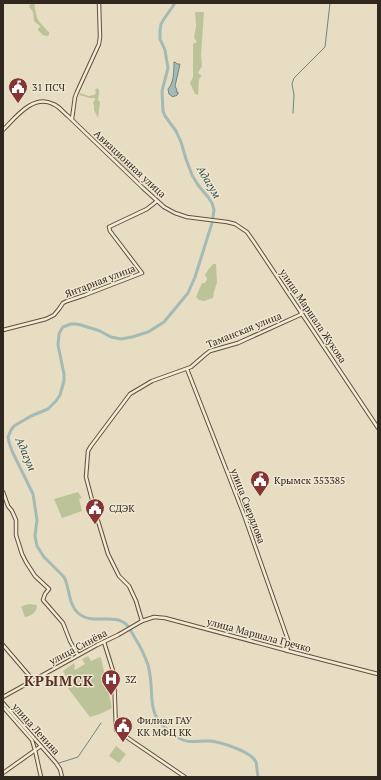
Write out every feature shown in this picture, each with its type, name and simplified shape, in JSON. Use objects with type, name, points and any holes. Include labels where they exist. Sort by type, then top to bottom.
[{"type":"main road","points":[[71,119],[75,97],[99,44],[99,3]]},
{"type":"main road","name":"Авиационная улица","points":[[3,130],[31,104],[50,102],[57,106],[164,207],[187,217],[227,222]]},
{"type":"main road","name":"Янтарная улица","points":[[3,330],[46,319],[57,312],[63,303],[142,273],[110,231],[109,227],[147,209],[157,201]]},
{"type":"main road","name":"улица Маршала Жукова","points":[[227,222],[239,226],[251,237],[378,428]]},
{"type":"main road","name":"Таманская улица","points":[[142,621],[136,601],[129,586],[119,576],[108,554],[86,477],[88,451],[128,396],[152,381],[191,367],[210,351],[238,343],[302,314]]},
{"type":"main road","name":"улица Свердлова","points":[[187,369],[244,515],[288,640],[287,651]]},
{"type":"main road","points":[[3,492],[8,506],[16,520],[16,535],[24,558],[35,576],[49,589],[45,594],[44,600],[63,623],[70,641],[78,655]]},
{"type":"main road","name":"улица Маршала Гречко","points":[[137,624],[151,617],[163,618],[378,674]]},
{"type":"main road","name":"улица Синёва","points":[[3,697],[137,624]]},
{"type":"main road","points":[[104,642],[114,674],[116,730],[185,777]]},
{"type":"main road","points":[[3,645],[33,680]]},
{"type":"main road","name":"улица Ленина","points":[[3,703],[58,765],[62,777]]},
{"type":"main road","name":"улица Ленина","points":[[3,707],[33,742],[41,777]]},
{"type":"main road","points":[[3,773],[41,746]]},
{"type":"green space","points":[[31,3],[34,3],[38,19],[49,32],[49,35],[43,35],[38,30],[38,28],[41,27],[34,21],[33,12],[29,7]]},
{"type":"green space","points":[[195,12],[204,12],[201,55],[202,66],[198,73],[202,76],[199,79],[198,95],[195,94],[190,83],[193,77],[193,44],[197,42],[194,38],[196,26]]},
{"type":"green space","points":[[97,88],[99,90],[98,100],[100,102],[98,118],[94,110],[93,102],[95,98],[79,95],[80,93],[89,96],[94,95]]},
{"type":"green space","points":[[105,143],[117,154],[135,174],[135,176],[106,148],[103,147]]},
{"type":"green space","points":[[213,264],[216,264],[217,283],[213,298],[204,301],[199,300],[196,297],[202,283],[205,283],[207,279],[205,275]]},
{"type":"green space","points":[[78,492],[82,498],[79,499],[82,511],[62,518],[54,499]]},
{"type":"green space","points":[[30,604],[37,605],[36,610],[32,615],[25,617],[21,607]]},
{"type":"green space","points":[[88,656],[91,661],[100,657],[101,658],[112,708],[90,717],[64,683],[68,680],[63,671],[74,663],[75,670],[85,664],[82,659]]},
{"type":"green space","points":[[116,746],[126,754],[119,763],[109,756]]},
{"type":"water","points":[[174,62],[180,64],[175,86],[178,94],[173,97],[169,94],[168,89],[173,80]]},
{"type":"waterway","name":"Адагум","points":[[175,3],[161,24],[160,31],[160,39],[165,50],[168,68],[162,91],[163,111],[181,142],[192,175],[212,203],[214,210],[212,223],[195,277],[188,293],[164,322],[148,332],[121,339],[111,337],[100,331],[81,325],[71,324],[63,327],[59,334],[58,345],[64,374],[64,381],[60,395],[48,409],[31,416],[14,426],[8,437],[12,451],[33,494],[37,520],[35,536],[37,546],[44,557],[64,577],[72,605],[78,613],[84,617],[90,619],[116,619],[127,625],[139,644],[148,665],[154,713],[166,728],[177,737],[186,741],[215,742],[228,745],[248,754],[256,762],[258,777]]},
{"type":"waterway","points":[[293,113],[294,95],[292,84],[294,78],[325,47],[330,3]]},
{"type":"waterway","points":[[59,763],[78,757],[101,723]]},
{"type":"place","name":"31 ПСЧ","points":[[18,104]]},
{"type":"place","name":"Крымск 353385","points":[[260,497]]},
{"type":"place","name":"СДЭК","points":[[95,525]]},
{"type":"place","name":"3Z","points":[[111,696]]},
{"type":"place","name":"Филиал ГАУ КК МФЦ КК","points":[[123,743]]},
{"type":"district","name":"КРЫМСК","points":[[59,680]]}]
